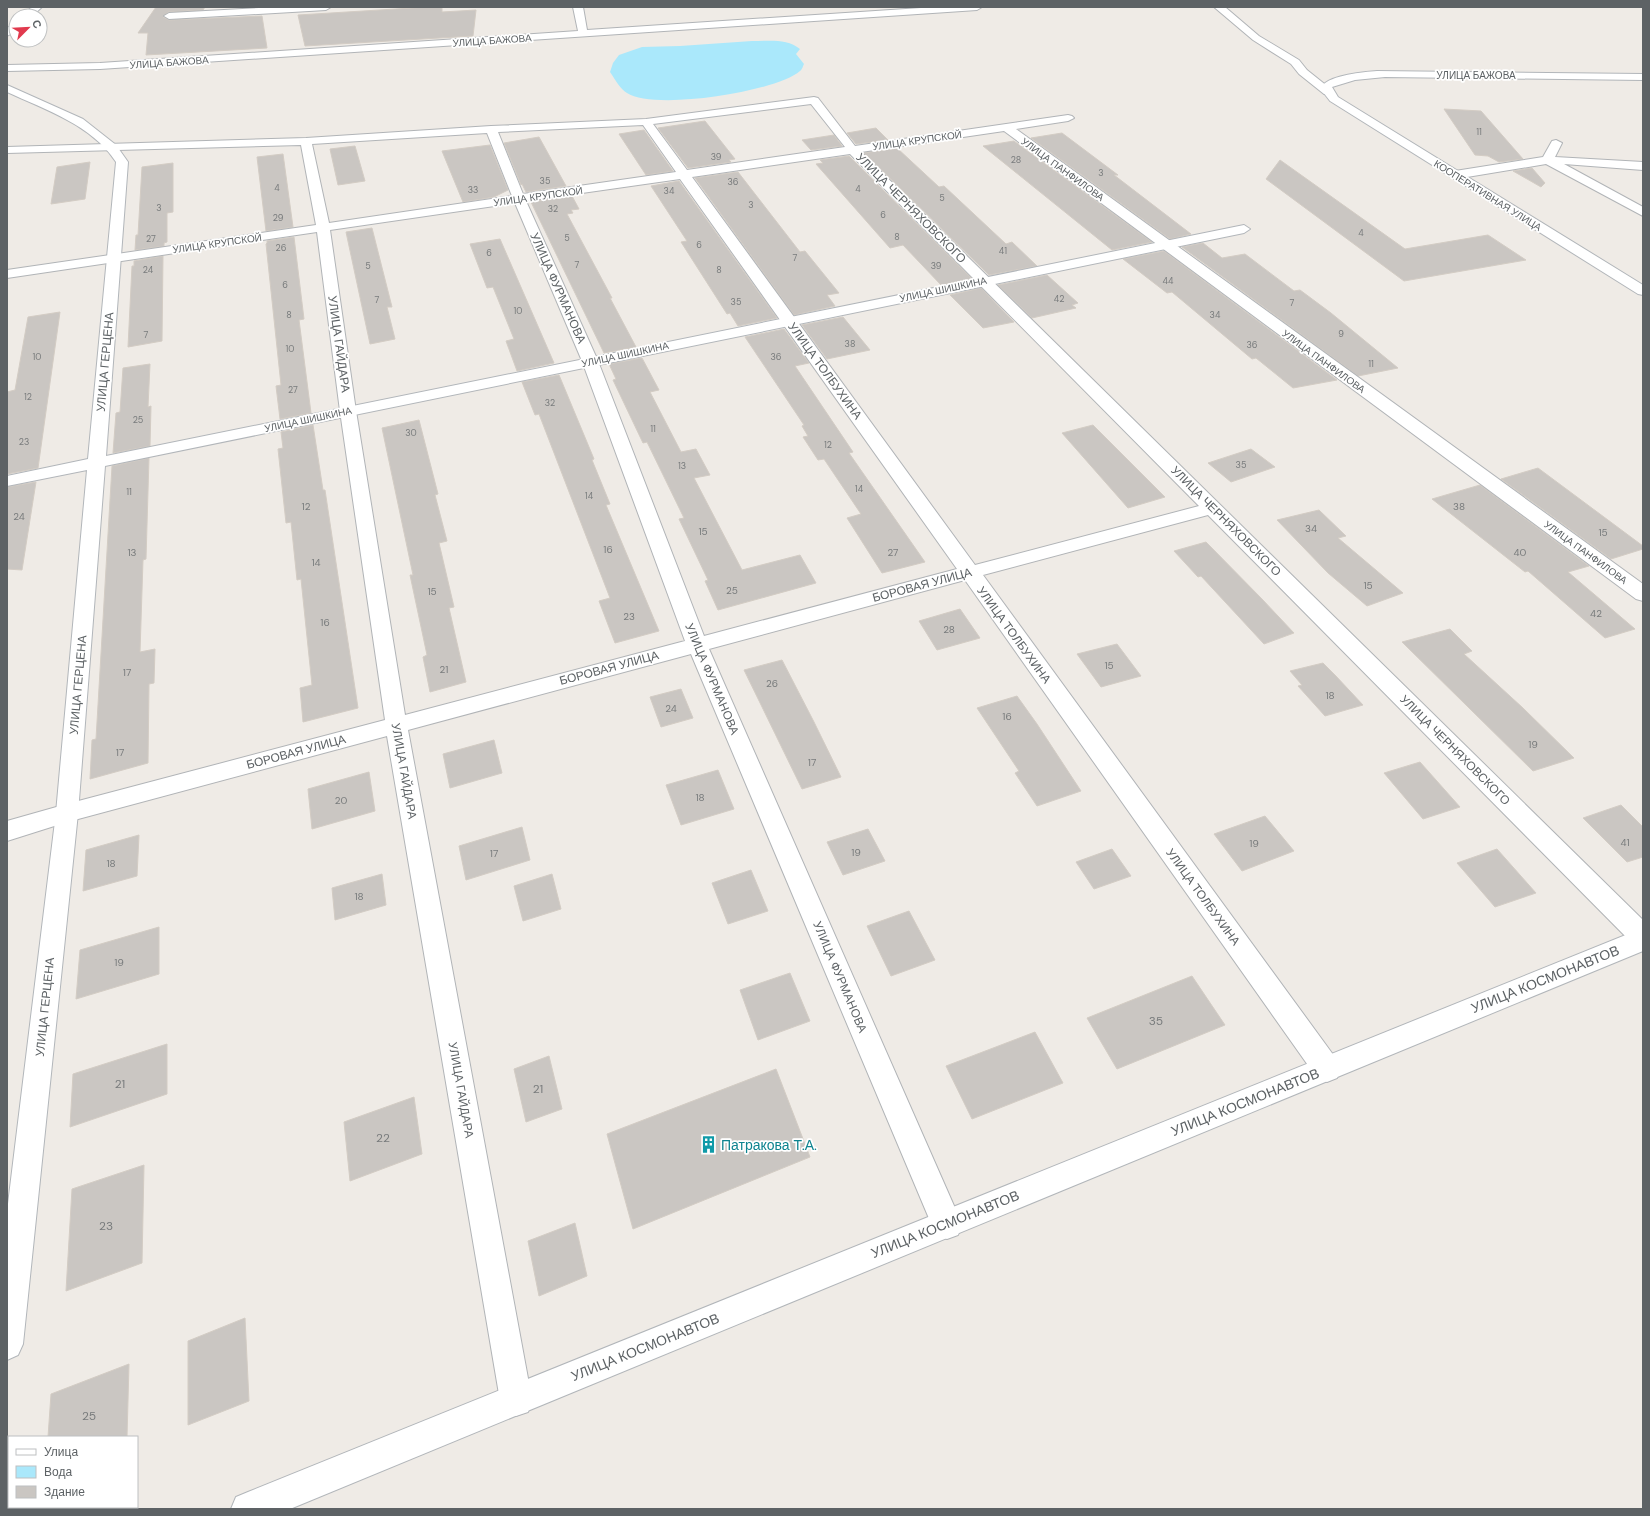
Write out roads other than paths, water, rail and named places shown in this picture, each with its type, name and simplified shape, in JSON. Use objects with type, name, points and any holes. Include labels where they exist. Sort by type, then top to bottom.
[{"type":"street","points":[[175,7],[169,16],[326,7]]},
{"type":"street","points":[[578,7],[583,34]]},
{"type":"street","points":[[786,7],[791,20]]},
{"type":"street","name":"УЛИЦА БАЖОВА","points":[[7,68],[100,66],[791,20],[913,9],[977,7]]},
{"type":"street","name":"КООПЕРАТИВНАЯ УЛИЦА","points":[[1219,7],[1256,38],[1295,62],[1303,72],[1331,95],[1643,291]]},
{"type":"street","points":[[727,13],[730,24]]},
{"type":"street","name":"УЛИЦА БАЖОВА","points":[[1331,95],[1327,86],[1338,80],[1358,75],[1643,77]]},
{"type":"street","name":"УЛИЦА ГЕРЦЕНА","points":[[7,88],[79,121],[112,147],[122,162],[67,813],[7,1344]]},
{"type":"street","name":"УЛИЦА ЧЕРНЯХОВСКОГО","points":[[646,122],[814,100],[852,149],[1643,938]]},
{"type":"street","name":"УЛИЦА КРУПСКОЙ","points":[[7,274],[1068,118]]},
{"type":"street","points":[[7,150],[306,141],[491,129],[646,122]]},
{"type":"street","name":"УЛИЦА ТОЛБУХИНА","points":[[646,122],[1327,1069]]},
{"type":"street","name":"УЛИЦА ПАНФИЛОВА","points":[[1006,127],[1643,594]]},
{"type":"street","name":"УЛИЦА ФУРМАНОВА","points":[[491,129],[519,199],[590,361],[697,645],[946,1224]]},
{"type":"street","name":"УЛИЦА ГАЙДАРА","points":[[306,141],[323,228],[348,411],[396,725],[516,1400]]},
{"type":"street","points":[[1548,160],[1556,143]]},
{"type":"street","points":[[1455,174],[1548,160],[1643,166]]},
{"type":"street","points":[[1548,160],[1643,212]]},
{"type":"street","name":"УЛИЦА ШИШКИНА","points":[[7,481],[984,280],[1244,229]]},
{"type":"street","name":"БОРОВАЯ УЛИЦА","points":[[7,831],[67,813],[1212,508]]},
{"type":"street","name":"УЛИЦА КОСМОНАВТОВ","points":[[248,1509],[1327,1069],[1643,938]]},
{"type":"water","points":[[777,41],[795,45],[800,49],[796,54],[804,64],[802,69],[787,79],[742,92],[715,97],[662,100],[641,98],[627,93],[610,72],[613,63],[619,55],[642,47]]},
{"type":"place","name":"Патракова Т.А.","points":[[708,1145]]}]
